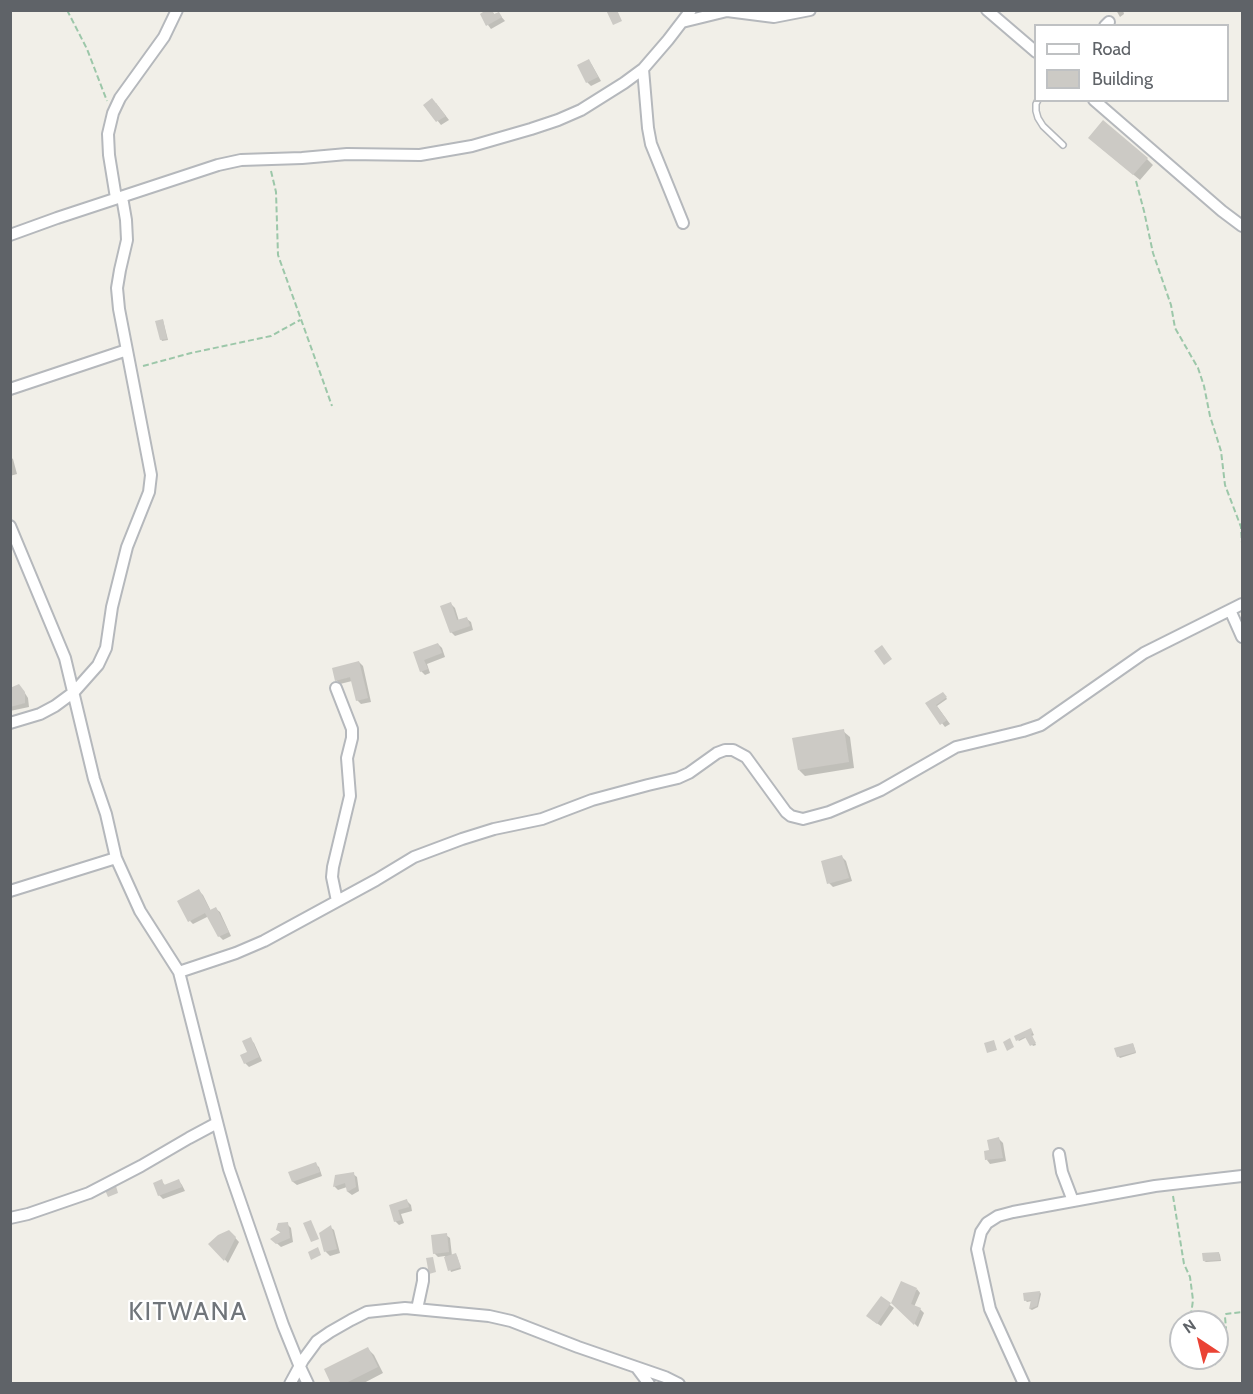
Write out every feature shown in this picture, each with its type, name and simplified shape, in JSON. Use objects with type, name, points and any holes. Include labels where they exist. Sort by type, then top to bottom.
[{"type":"street","points":[[10,723],[40,714],[55,706],[74,692],[98,665],[106,648],[112,607],[127,547],[149,492],[148,459],[117,288],[127,240],[126,220],[108,155],[108,134],[120,98],[164,37],[177,10]]},
{"type":"street","points":[[10,235],[218,165],[241,160],[347,154],[420,155],[472,146],[558,120],[595,102],[643,69],[691,10]]},
{"type":"street","points":[[682,22],[727,11],[774,17],[810,10]]},
{"type":"street","points":[[987,10],[1034,51]]},
{"type":"street","points":[[643,69],[651,144],[683,223]]},
{"type":"street","points":[[1096,102],[1240,221]]},
{"type":"street","points":[[10,389],[128,350]]},
{"type":"street","points":[[10,526],[65,658],[116,858],[140,911],[179,972],[229,1169],[283,1325],[308,1383]]},
{"type":"street","points":[[179,972],[264,941],[414,857],[494,829],[542,819],[592,800],[678,778],[725,750],[733,750],[746,757],[791,816],[803,819],[829,812],[881,790],[956,747],[1023,732],[1041,725],[1144,653],[1242,604]]},
{"type":"street","points":[[1230,610],[1242,637]]},
{"type":"street","points":[[336,688],[352,729],[347,759],[350,796],[332,877],[337,901]]},
{"type":"street","points":[[10,891],[116,858]]},
{"type":"street","points":[[10,1218],[28,1214],[89,1192],[217,1123]]},
{"type":"street","points":[[1059,1154],[1064,1178],[1073,1201]]},
{"type":"street","points":[[1024,1383],[990,1309],[977,1249],[981,1232],[987,1223],[998,1216],[1073,1201],[1172,1184],[1242,1176]]},
{"type":"street","points":[[417,1309],[423,1274]]},
{"type":"street","points":[[290,1383],[317,1341],[367,1312],[405,1308],[489,1316],[511,1321],[679,1383]]},
{"type":"street","points":[[637,1368],[649,1383]]},
{"type":"lane","points":[[1038,102],[1036,111],[1038,118],[1063,145]]},
{"type":"path","points":[[67,10],[87,49],[103,94],[114,111]]},
{"type":"path","points":[[269,160],[276,192],[278,255],[332,406]]},
{"type":"path","points":[[1136,182],[1152,253],[1171,305],[1175,328],[1198,369],[1204,386],[1221,451],[1226,485],[1241,527],[1242,543]]},
{"type":"path","points":[[131,370],[191,353],[271,336],[300,320]]},
{"type":"path","points":[[1172,1184],[1184,1264],[1190,1277],[1193,1300],[1192,1310]]},
{"type":"building","points":[[486,10],[492,10],[494,14],[499,12],[502,17],[486,26],[480,14]]},
{"type":"building","points":[[606,10],[617,10],[622,21],[613,25]]},
{"type":"building","points":[[589,59],[598,77],[586,83],[577,65]]},
{"type":"building","points":[[432,98],[446,116],[436,122],[423,105]]},
{"type":"building","points":[[1103,120],[1148,158],[1133,175],[1088,138]]},
{"type":"building","points":[[163,319],[167,339],[160,340],[155,321]]},
{"type":"building","points":[[451,602],[457,620],[467,617],[470,626],[450,633],[440,606]]},
{"type":"building","points":[[438,643],[442,653],[424,660],[428,669],[420,672],[413,652]]},
{"type":"building","points":[[882,645],[892,659],[884,665],[874,651]]},
{"type":"building","points":[[359,661],[368,698],[356,701],[350,677],[335,681],[332,668]]},
{"type":"building","points":[[19,684],[25,692],[25,703],[10,707],[10,688]]},
{"type":"building","points":[[943,692],[947,697],[936,705],[947,720],[940,725],[925,703]]},
{"type":"building","points":[[844,729],[849,762],[798,770],[792,738]]},
{"type":"building","points":[[842,855],[849,878],[827,884],[821,861]]},
{"type":"building","points":[[199,889],[210,910],[216,907],[229,932],[218,937],[205,913],[188,922],[177,901]]},
{"type":"building","points":[[1031,1028],[1033,1033],[1031,1034],[1036,1043],[1030,1046],[1025,1037],[1016,1041],[1014,1036]]},
{"type":"building","points":[[251,1037],[259,1057],[244,1064],[240,1055],[247,1052],[242,1041]]},
{"type":"building","points":[[1010,1038],[1014,1047],[1007,1051],[1003,1042]]},
{"type":"building","points":[[994,1040],[997,1050],[987,1053],[984,1043]]},
{"type":"building","points":[[1133,1043],[1136,1052],[1117,1057],[1114,1048]]},
{"type":"building","points":[[999,1137],[1003,1158],[985,1160],[984,1151],[989,1150],[987,1140]]},
{"type":"building","points":[[316,1162],[320,1172],[292,1182],[288,1172]]},
{"type":"building","points":[[354,1172],[356,1187],[347,1192],[345,1183],[333,1187],[335,1175]]},
{"type":"building","points":[[162,1179],[164,1185],[179,1179],[182,1187],[158,1196],[153,1183]]},
{"type":"building","points":[[116,1186],[118,1193],[108,1197],[105,1190]]},
{"type":"building","points":[[407,1199],[409,1207],[398,1210],[401,1220],[394,1222],[389,1205]]},
{"type":"building","points":[[311,1220],[319,1239],[311,1242],[303,1223]]},
{"type":"building","points":[[288,1222],[290,1238],[276,1244],[270,1239],[281,1232],[276,1230],[278,1223]]},
{"type":"building","points":[[331,1225],[337,1249],[324,1252],[319,1233]]},
{"type":"building","points":[[229,1230],[236,1237],[224,1261],[208,1244],[218,1235]]},
{"type":"building","points":[[447,1233],[449,1252],[433,1254],[431,1235]]},
{"type":"building","points":[[318,1247],[321,1255],[311,1260],[308,1252]]},
{"type":"building","points":[[1219,1252],[1220,1260],[1203,1261],[1202,1253]]},
{"type":"building","points":[[456,1253],[461,1267],[448,1271],[444,1257]]},
{"type":"building","points":[[433,1257],[436,1272],[429,1274],[426,1258]]},
{"type":"building","points":[[901,1281],[917,1288],[911,1304],[921,1308],[914,1325],[891,1303]]},
{"type":"building","points":[[1040,1291],[1037,1306],[1029,1309],[1031,1300],[1024,1301],[1023,1293]]},
{"type":"building","points":[[881,1296],[891,1303],[877,1324],[866,1316]]},
{"type":"building","points":[[368,1347],[378,1367],[344,1384],[331,1384],[324,1369]]},
{"type":"district","name":"KITWANA","points":[[188,1312]]}]
